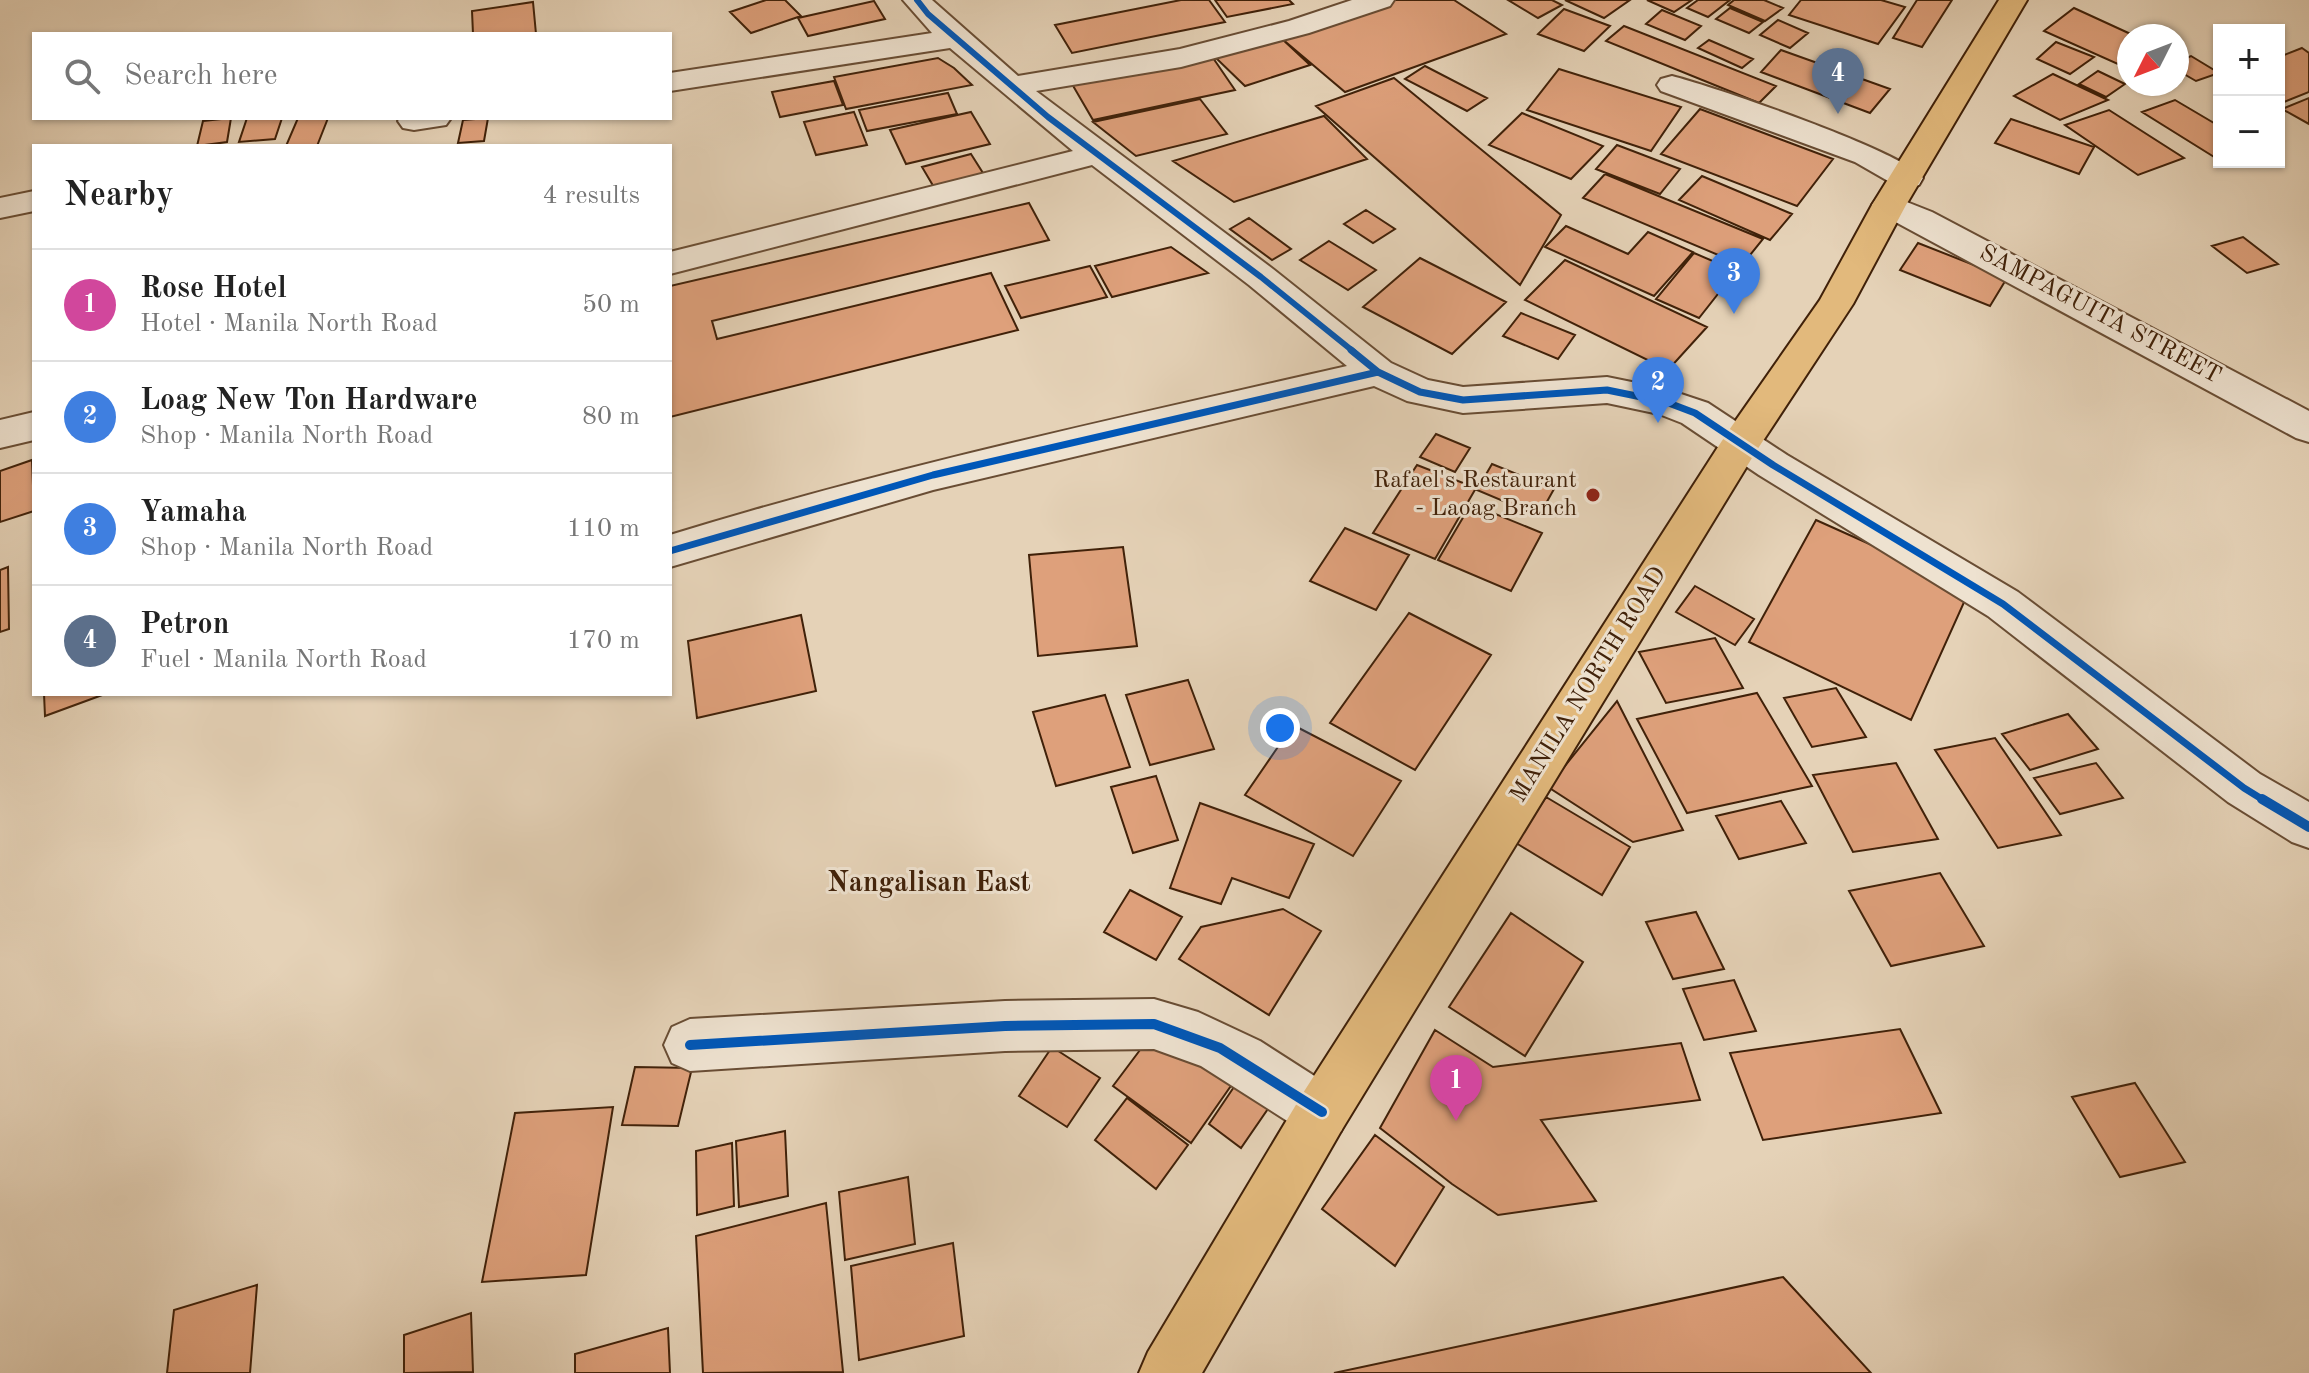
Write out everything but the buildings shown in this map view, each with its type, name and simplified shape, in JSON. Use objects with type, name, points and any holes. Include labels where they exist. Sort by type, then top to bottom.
[{"type":"highway","name":"MANILA NORTH ROAD","points":[[1169,1373],[1322,1112],[1741,443],[1835,304],[2013,0]]},
{"type":"street","points":[[917,0],[1012,86],[1261,277],[1378,372],[1420,392],[1463,400],[1607,390],[1666,402],[1695,413],[2003,604],[2244,788],[2309,827]]},
{"type":"street","points":[[1012,86],[1181,58],[1299,27],[1380,0]]},
{"type":"street","points":[[672,82],[956,38]]},
{"type":"street","name":"SAMPAGUITA STREET","points":[[1672,85],[1866,155],[1920,219],[2309,428]]},
{"type":"street","points":[[672,262],[1098,154]]},
{"type":"street","points":[[0,208],[32,201]]},
{"type":"street","points":[[672,550],[897,485],[1378,372]]},
{"type":"street","points":[[0,434],[32,426]]},
{"type":"street","points":[[690,1045],[1005,1026],[1154,1024],[1177,1028],[1260,1071],[1322,1112]]},
{"type":"cycle path","points":[[917,0],[928,14],[1048,117],[1261,277],[1378,372],[1420,392],[1463,400],[1607,390],[1666,402],[1695,413],[1773,465],[2003,604],[2244,788],[2309,827]]},
{"type":"cycle path","points":[[672,550],[933,475],[1378,372]]},
{"type":"cycle path","points":[[690,1045],[1005,1026],[1154,1024],[1176,1029],[1220,1048],[1263,1072],[1322,1112]]},
{"type":"place","name":"Petron","points":[[1838,114]]},
{"type":"place","name":"Yamaha","points":[[1734,314]]},
{"type":"place","name":"Loag New Ton Hardware","points":[[1658,423]]},
{"type":"place","name":"Rafael's Restaurant - Laoag Branch","points":[[1593,495]]},
{"type":"place","name":"Rose Hotel","points":[[1456,1121]]},
{"type":"district","name":"Nangalisan East","points":[[929,884]]}]
